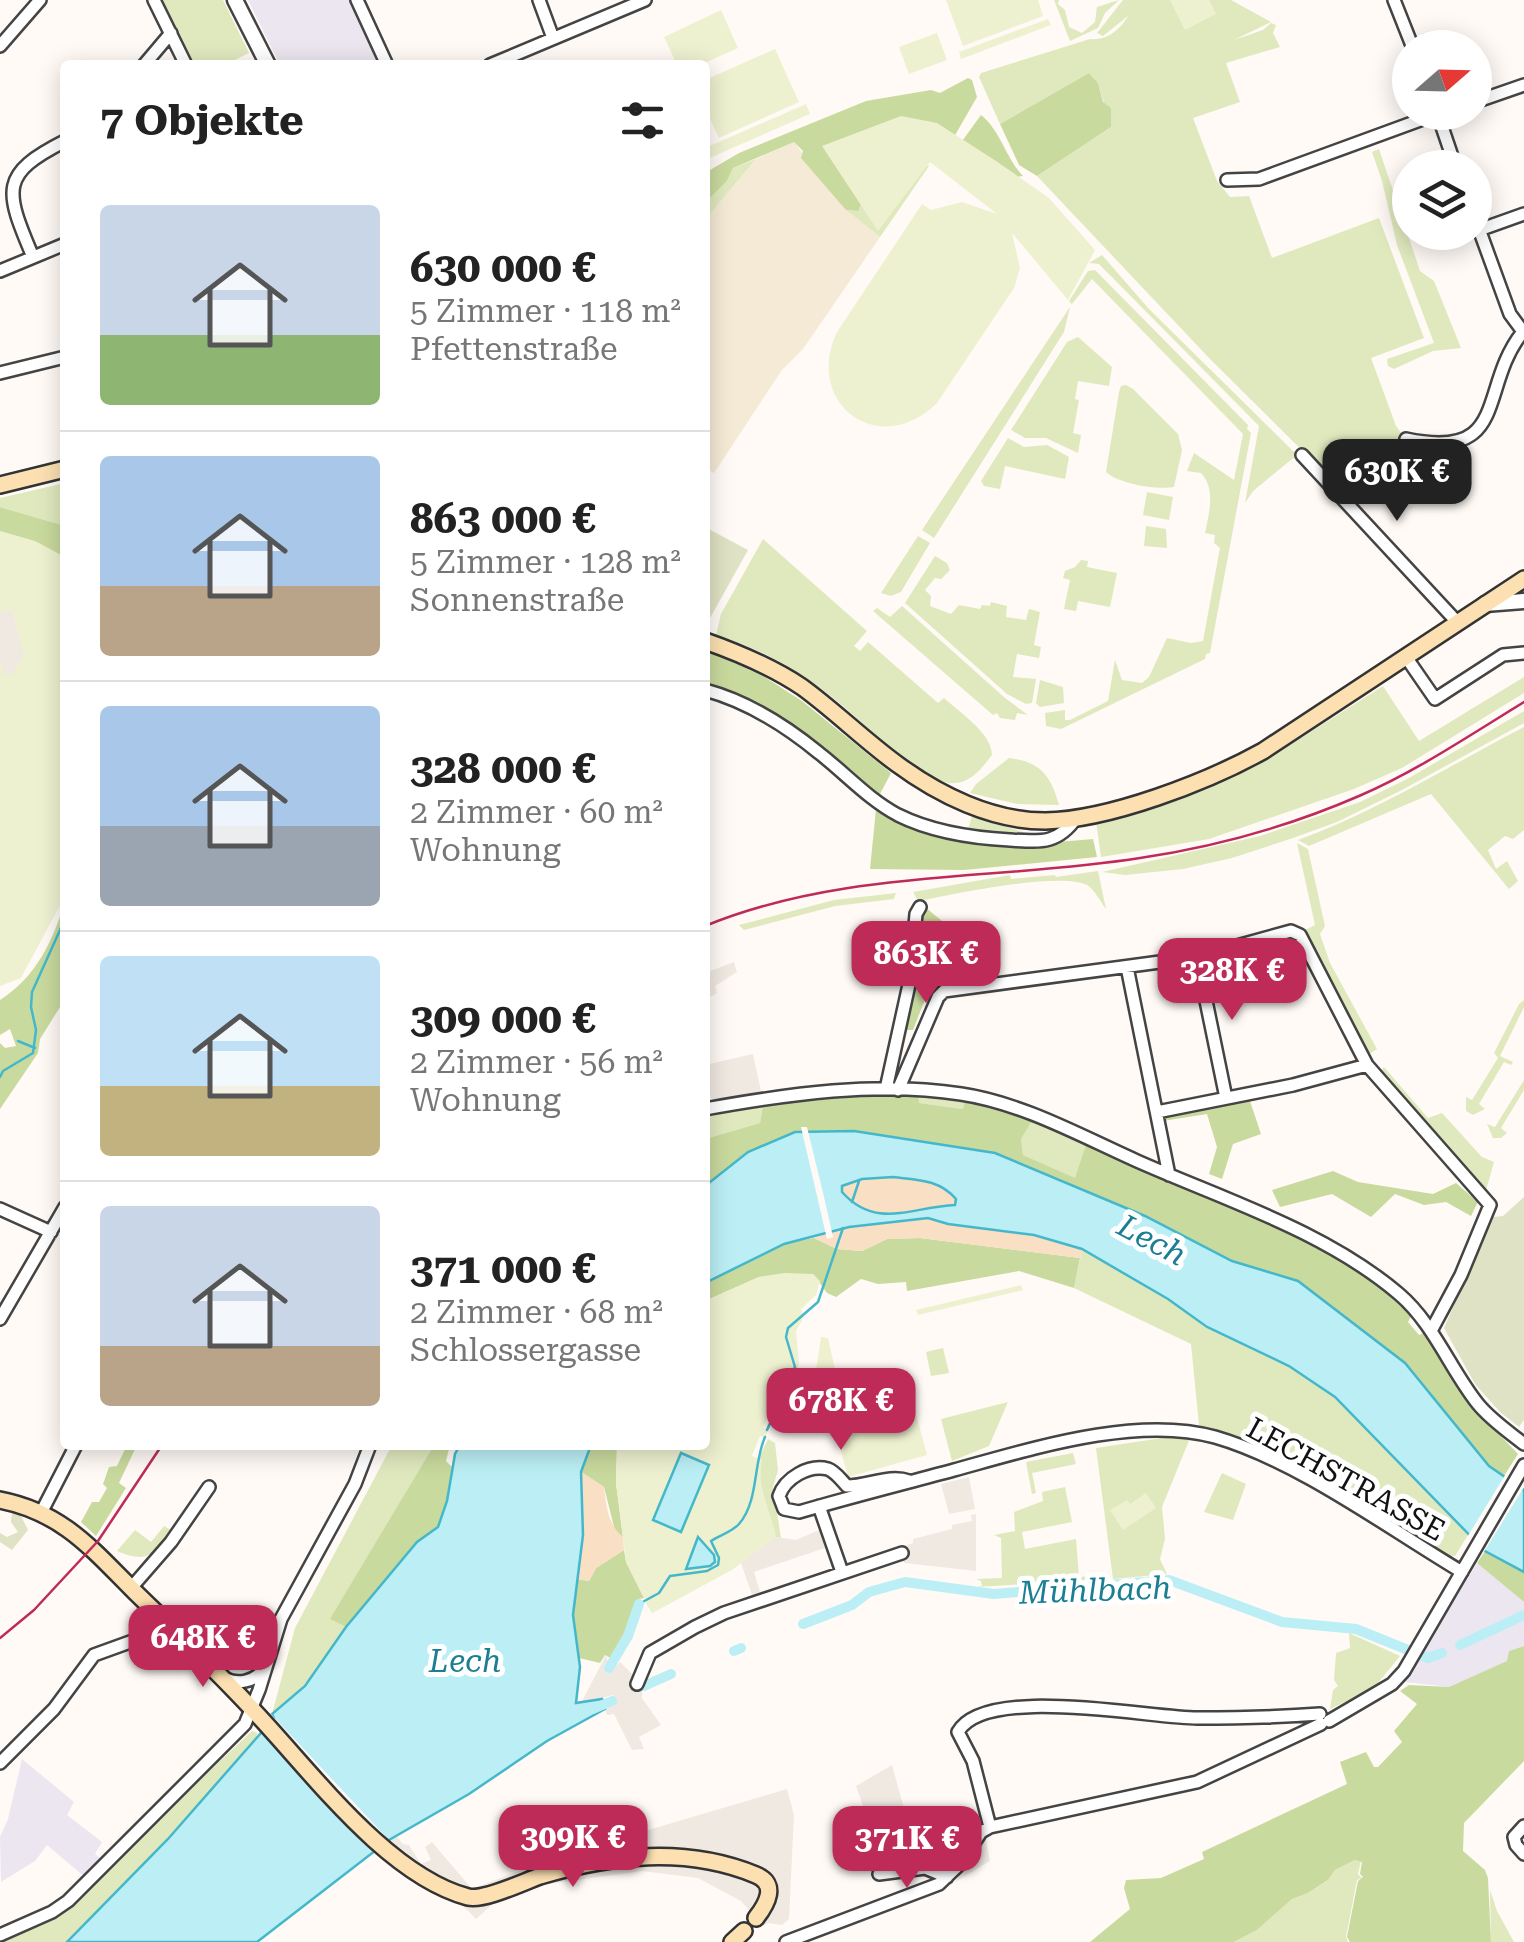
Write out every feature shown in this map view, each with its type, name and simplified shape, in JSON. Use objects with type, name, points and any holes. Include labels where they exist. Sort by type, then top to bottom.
[{"type":"main road","points":[[0,485],[60,470]]},
{"type":"main road","points":[[710,644],[778,672],[899,766],[955,800],[1030,820],[1077,816],[1137,802],[1222,772],[1263,751],[1524,580]]},
{"type":"main road","points":[[0,1500],[42,1511],[80,1538],[252,1708],[380,1846],[418,1876],[473,1898],[604,1860],[663,1856],[732,1867],[764,1879],[769,1886],[768,1900],[756,1918]]},
{"type":"street","points":[[0,46],[40,0]]},
{"type":"street","points":[[154,0],[184,60]]},
{"type":"street","points":[[236,0],[266,60]]},
{"type":"street","points":[[358,0],[385,60]]},
{"type":"street","points":[[539,0],[553,38]]},
{"type":"street","points":[[502,60],[644,0]]},
{"type":"street","points":[[1394,0],[1406,30]]},
{"type":"street","points":[[148,60],[170,33]]},
{"type":"street","points":[[1492,96],[1524,85]]},
{"type":"street","points":[[1227,180],[1258,179],[1392,130]]},
{"type":"street","points":[[33,257],[8,197],[7,185],[12,172],[29,156],[60,143]]},
{"type":"street","points":[[1492,221],[1524,214]]},
{"type":"street","points":[[0,271],[60,246]]},
{"type":"street","points":[[1406,438],[1468,439],[1480,431],[1512,348],[1523,333],[1510,314],[1487,250]]},
{"type":"street","points":[[0,373],[60,358]]},
{"type":"street","points":[[1302,455],[1458,622]]},
{"type":"street","points":[[1484,604],[1524,601]]},
{"type":"street","points":[[1406,657],[1435,698],[1504,655],[1524,653]]},
{"type":"street","points":[[710,692],[756,710],[819,752],[877,800],[924,826],[998,840],[1043,840],[1056,839],[1066,832],[1077,816]]},
{"type":"street","points":[[892,1089],[920,907]]},
{"type":"street","points":[[892,1089],[944,991],[1198,957],[1295,932],[1310,952],[1367,1065],[1490,1205],[1461,1275],[1431,1331]]},
{"type":"street","points":[[1198,957],[1226,1098]]},
{"type":"street","points":[[1128,968],[1169,1174]]},
{"type":"street","points":[[1157,1112],[1293,1085],[1367,1065]]},
{"type":"street","points":[[710,1107],[892,1089],[966,1094],[1031,1114],[1292,1229],[1365,1268],[1402,1297],[1431,1331],[1478,1404],[1524,1444]]},
{"type":"street","points":[[0,1209],[52,1232]]},
{"type":"street","points":[[0,1320],[60,1217]]},
{"type":"street","name":"LECHSTRASSE","points":[[909,1481],[898,1477],[847,1486],[826,1469],[794,1476],[781,1488],[780,1504],[788,1512],[799,1512],[909,1481],[1100,1436],[1156,1430],[1194,1433],[1240,1446],[1465,1568]]},
{"type":"street","points":[[42,1511],[73,1450]]},
{"type":"street","points":[[0,1936],[68,1901],[245,1724],[281,1619],[355,1484],[368,1450]]},
{"type":"street","points":[[786,1942],[924,1892],[947,1877],[976,1838],[990,1827],[1179,1788],[1234,1767],[1392,1684],[1412,1660],[1524,1465]]},
{"type":"street","points":[[131,1588],[171,1542],[209,1487]]},
{"type":"street","points":[[819,1506],[848,1570]]},
{"type":"street","points":[[637,1684],[646,1660],[662,1645],[724,1613],[902,1553]]},
{"type":"street","points":[[0,1763],[54,1710],[94,1655],[141,1638],[164,1620]]},
{"type":"street","points":[[220,1676],[235,1683],[255,1678],[269,1658]]},
{"type":"street","points":[[990,1827],[973,1760],[958,1732],[968,1721],[1012,1709],[1110,1704],[1188,1718],[1322,1720]]},
{"type":"street","points":[[1286,1720],[1290,1739]]},
{"type":"street","points":[[1524,1826],[1515,1834],[1514,1842],[1524,1854]]},
{"type":"street","points":[[879,1874],[926,1868],[947,1877]]},
{"type":"shaded area","points":[[248,0],[350,0],[380,60],[278,60]]},
{"type":"shaded area","points":[[794,142],[846,210],[880,237],[803,349],[782,370],[714,473],[710,471],[710,214],[756,159]]},
{"type":"shaded area","points":[[12,610],[24,655],[12,674],[4,674],[0,659],[0,612]]},
{"type":"shaded area","points":[[734,962],[737,972],[715,986],[717,993],[710,997],[710,971]]},
{"type":"shaded area","points":[[753,1054],[761,1091],[711,1101],[710,1064]]},
{"type":"shaded area","points":[[969,1477],[975,1509],[949,1514],[941,1484]]},
{"type":"shaded area","points":[[976,1514],[976,1571],[904,1563],[901,1547],[913,1543],[913,1539],[972,1521],[971,1515]]},
{"type":"shaded area","points":[[819,1530],[825,1548],[754,1572],[760,1592],[752,1595],[741,1563],[776,1537],[796,1540]]},
{"type":"shaded area","points":[[1477,1563],[1524,1602],[1524,1646],[1509,1651],[1508,1661],[1449,1687],[1404,1682]]},
{"type":"shaded area","points":[[606,1655],[610,1668],[620,1662],[643,1678],[642,1698],[661,1725],[639,1737],[644,1749],[632,1750],[614,1714],[607,1715],[605,1709],[615,1704],[613,1695],[581,1703]]},
{"type":"shaded area","points":[[22,1759],[74,1802],[67,1815],[102,1842],[95,1854],[102,1860],[86,1878],[47,1845],[35,1861],[1,1882],[0,1837]]},
{"type":"shaded area","points":[[892,1765],[916,1852],[887,1859],[889,1868],[867,1870],[863,1806],[856,1786]]},
{"type":"shaded area","points":[[787,1789],[794,1815],[789,1919],[782,1925],[763,1926],[741,1901],[698,1878],[642,1871],[541,1885],[501,1897],[476,1919],[457,1900],[409,1880],[414,1874],[380,1846],[396,1836],[409,1845],[421,1864],[431,1860],[425,1847],[432,1842],[472,1889],[547,1860]]},
{"type":"shaded area","points":[[985,1836],[990,1861],[955,1882],[968,1864]]},
{"type":"green space","points":[[161,0],[223,0],[249,53],[235,60],[191,60]]},
{"type":"green space","points":[[946,0],[1038,0],[1043,16],[963,46]]},
{"type":"green space","points":[[1054,0],[1059,0],[1065,10],[1069,27],[1082,33],[1095,22],[1097,7],[1119,0],[1105,13],[1098,28],[1070,41]]},
{"type":"green space","points":[[1123,0],[1231,0],[1271,22],[1234,40],[1263,30],[1271,23],[1276,25],[1273,33],[1280,47],[1226,63],[1240,102],[1193,118],[1217,181],[1230,197],[1249,196],[1272,258],[1379,218],[1424,338],[1371,358],[1396,426],[1404,437],[1387,455],[1337,485],[1210,359],[1037,176],[1111,127],[1098,83],[1089,73],[1000,124],[979,77],[981,73],[1107,36],[1128,16],[1103,36],[1097,33]]},
{"type":"green space","points":[[1170,0],[1209,0],[1216,14],[1185,30]]},
{"type":"green space","points":[[721,10],[738,48],[710,61],[675,60],[664,37]]},
{"type":"green space","points":[[1048,19],[1051,25],[961,59],[959,52]]},
{"type":"green space","points":[[937,33],[947,60],[909,74],[899,47]]},
{"type":"green space","points":[[775,49],[799,102],[719,138],[710,119],[710,78]]},
{"type":"green space","points":[[1089,73],[1098,83],[1103,102],[1111,108],[1111,127],[1037,176],[1019,165],[1000,124]]},
{"type":"green space","points":[[968,78],[977,97],[954,137],[863,200],[858,211],[846,210],[801,158],[803,151],[794,142],[733,168],[727,181],[710,198],[710,170],[739,153],[866,101],[931,90],[940,93]]},
{"type":"green space","points":[[806,104],[810,114],[710,158],[710,146]]},
{"type":"green space","points":[[981,115],[1023,176],[1015,177],[960,144]]},
{"type":"green space","points":[[901,116],[937,123],[996,161],[1049,198],[1095,250],[1068,300],[1012,233],[1020,268],[1014,288],[937,403],[915,419],[893,426],[871,425],[853,416],[839,401],[830,381],[829,358],[837,332],[922,204],[931,210],[962,202],[997,214],[930,162],[878,231],[822,146]]},
{"type":"green space","points":[[1379,149],[1392,188],[1392,224],[1382,181],[1372,152]]},
{"type":"green space","points":[[756,159],[710,214],[710,198],[727,181],[733,168]]},
{"type":"green space","points":[[920,164],[929,166],[880,237],[846,210],[857,211],[863,200]]},
{"type":"green space","points":[[1399,250],[1413,250],[1420,271],[1434,281],[1461,348],[1433,351],[1394,369],[1388,366],[1387,359],[1434,343]]},
{"type":"green space","points":[[1102,255],[1149,309],[1297,455],[1253,491],[1245,503],[1259,426],[1099,264],[1089,263]]},
{"type":"green space","points":[[1095,270],[1248,425],[1251,433],[1210,653],[1205,659],[1061,729],[1046,726],[1045,713],[1065,710],[1065,720],[1070,720],[1108,701],[1115,660],[1122,680],[1142,683],[1149,677],[1167,638],[1203,641],[1220,548],[1214,543],[1215,535],[1205,533],[1210,502],[1206,479],[1201,473],[1187,471],[1194,453],[1234,480],[1243,434],[1092,279],[1072,304],[1069,301],[1088,271]]},
{"type":"green space","points":[[1070,307],[1064,332],[934,538],[922,530]]},
{"type":"green space","points":[[1078,337],[1112,367],[1109,386],[1078,381],[1073,433],[1081,435],[1078,453],[1046,438],[1025,438],[1011,430],[1067,342]]},
{"type":"green space","points":[[1126,385],[1178,434],[1182,450],[1174,487],[1138,485],[1106,472],[1119,392]]},
{"type":"green space","points":[[1008,438],[1024,447],[1047,445],[1069,457],[1065,479],[1005,466],[1000,489],[984,486],[981,481]]},
{"type":"green space","points":[[60,484],[60,525],[0,507],[0,498]]},
{"type":"green space","points":[[1147,492],[1173,497],[1169,520],[1143,515]]},
{"type":"green space","points":[[0,507],[60,525],[60,557],[0,537]]},
{"type":"green space","points":[[1146,526],[1166,529],[1167,548],[1144,546]]},
{"type":"green space","points":[[710,530],[748,550],[710,618]]},
{"type":"green space","points":[[0,531],[35,541],[60,554],[60,905],[21,978],[0,986]]},
{"type":"green space","points":[[918,536],[930,543],[901,592],[891,596],[881,593]]},
{"type":"green space","points":[[763,539],[867,631],[854,646],[860,651],[868,642],[938,703],[944,698],[981,731],[992,755],[974,775],[949,783],[924,772],[799,674],[767,655],[716,635],[721,614]]},
{"type":"green space","points":[[935,556],[947,563],[950,570],[941,579],[935,578],[925,590],[931,596],[930,606],[951,614],[959,605],[980,609],[991,602],[1007,606],[1006,617],[1026,620],[1029,609],[1040,612],[1034,645],[1041,647],[1039,658],[1017,654],[1013,677],[1036,679],[1032,703],[1007,694],[905,603]]},
{"type":"green space","points":[[1081,560],[1088,561],[1087,567],[1117,573],[1110,607],[1078,601],[1076,611],[1064,609],[1070,580],[1063,578],[1065,571]]},
{"type":"green space","points":[[902,606],[1028,715],[1017,713],[1015,720],[993,715],[873,611],[877,608],[890,617]]},
{"type":"green space","points":[[710,652],[763,676],[802,701],[891,773],[880,794],[761,705],[710,685]]},
{"type":"green space","points":[[1524,677],[1524,693],[1402,768],[1354,789],[1209,839],[1101,857],[1096,821],[1208,789],[1268,759],[1383,686],[1419,741]]},
{"type":"green space","points":[[1040,680],[1063,687],[1064,703],[1040,707],[1036,703]]},
{"type":"green space","points":[[1524,711],[1524,723],[1337,822],[1232,858],[1183,869],[1125,875],[1102,872],[1260,836],[1360,802]]},
{"type":"green space","points":[[1524,727],[1524,830],[1513,839],[1505,836],[1488,850],[1496,869],[1507,861],[1518,881],[1509,889],[1431,794],[1309,846],[1298,840],[1384,802]]},
{"type":"green space","points":[[1009,758],[1043,772],[1059,805],[1017,804],[970,793]]},
{"type":"green space","points":[[876,809],[903,823],[955,839],[1008,844],[1093,839],[1097,857],[964,870],[870,869]]},
{"type":"green space","points":[[972,816],[1030,834],[1062,834],[1024,837],[968,830]]},
{"type":"green space","points":[[1297,843],[1308,849],[1325,926],[1320,934],[1330,963],[1377,1049],[1369,1054],[1305,930],[1315,925]]},
{"type":"green space","points":[[1098,871],[1106,909],[1090,887],[1074,882],[1008,885],[924,900],[920,904],[913,892],[1010,875],[1011,879],[1056,877]]},
{"type":"green space","points":[[896,893],[894,899],[835,906],[744,930],[739,925],[834,900]]},
{"type":"green space","points":[[925,907],[942,921],[931,922],[925,929],[930,987],[913,1030],[906,1030],[921,957],[920,924]]},
{"type":"green space","points":[[60,916],[60,1007],[40,1039],[38,1053],[0,1109],[0,1043],[5,1048],[16,1046],[10,1029],[0,1035],[0,1000],[33,969]]},
{"type":"green space","points":[[1524,1000],[1500,1056],[1513,1062],[1504,1062],[1479,1104],[1485,1109],[1473,1115],[1466,1111],[1466,1097],[1472,1100],[1498,1058],[1494,1053]]},
{"type":"green space","points":[[1384,1067],[1428,1118],[1442,1113],[1482,1157],[1494,1162],[1485,1194],[1380,1072]]},
{"type":"green space","points":[[1524,1080],[1524,1090],[1501,1128],[1507,1133],[1493,1138],[1487,1124],[1495,1127]]},
{"type":"green space","points":[[918,1096],[965,1099],[963,1109],[918,1103]]},
{"type":"green space","points":[[918,1096],[919,1103],[963,1109],[965,1099],[1034,1118],[1021,1139],[1023,1155],[1075,1178],[1087,1142],[1333,1253],[1413,1312],[1408,1322],[1419,1335],[1428,1331],[1474,1408],[1518,1454],[1504,1476],[1489,1466],[1405,1363],[1298,1281],[1232,1261],[1145,1216],[995,1153],[747,1152],[710,1182],[710,1138],[760,1123],[763,1105]]},
{"type":"green space","points":[[1249,1098],[1261,1134],[1233,1144],[1222,1179],[1209,1174],[1217,1147],[1207,1114],[1163,1121],[1162,1115]]},
{"type":"green space","points":[[763,1105],[760,1123],[710,1138],[710,1114]]},
{"type":"green space","points":[[1034,1118],[1087,1142],[1076,1179],[1023,1155],[1021,1139]]},
{"type":"green space","points":[[1333,1171],[1358,1182],[1433,1194],[1456,1183],[1478,1202],[1471,1216],[1446,1202],[1424,1205],[1395,1194],[1371,1217],[1332,1194],[1280,1207],[1272,1190]]},
{"type":"green space","points":[[1524,1197],[1524,1420],[1519,1427],[1475,1384],[1444,1328],[1492,1217],[1503,1216]]},
{"type":"green space","points":[[814,1238],[837,1249],[862,1251],[887,1239],[920,1238],[1080,1258],[1074,1288],[1019,1271],[907,1291],[906,1282],[878,1284],[861,1279],[836,1297],[827,1293],[813,1274],[759,1277],[710,1299],[710,1281],[784,1244]]},
{"type":"green space","points":[[1082,1249],[1168,1299],[1206,1328],[1289,1367],[1335,1398],[1468,1535],[1455,1556],[1446,1556],[1243,1439],[1199,1425],[1191,1344],[1074,1288]]},
{"type":"green space","points":[[813,1274],[820,1281],[816,1295],[801,1309],[804,1317],[796,1331],[799,1364],[787,1401],[776,1397],[763,1428],[768,1430],[765,1438],[760,1436],[752,1456],[762,1460],[762,1489],[776,1537],[733,1569],[652,1613],[626,1562],[616,1483],[617,1450],[710,1450],[710,1299],[759,1277]]},
{"type":"green space","points":[[1021,1285],[1023,1290],[918,1315],[916,1310]]},
{"type":"green space","points":[[821,1337],[828,1338],[837,1378],[814,1383]]},
{"type":"green space","points":[[943,1348],[949,1373],[931,1376],[926,1352]]},
{"type":"green space","points":[[911,1395],[927,1455],[848,1477],[831,1415]]},
{"type":"green space","points":[[1008,1402],[989,1446],[952,1461],[941,1419]]},
{"type":"green space","points":[[1190,1438],[1162,1507],[1165,1539],[1160,1559],[1167,1574],[1113,1579],[1096,1448]]},
{"type":"green space","points":[[768,1439],[775,1443],[778,1470],[773,1487],[781,1538],[776,1537],[733,1569],[652,1613],[646,1603],[658,1603],[760,1485],[760,1456]]},
{"type":"green space","points":[[125,1450],[135,1450],[119,1483],[126,1488],[96,1536],[81,1522],[92,1502],[99,1502],[107,1488],[103,1484],[109,1467],[117,1466]]},
{"type":"green space","points":[[389,1450],[431,1450],[331,1619],[346,1627],[313,1675],[272,1714],[295,1628]]},
{"type":"green space","points":[[431,1450],[449,1450],[446,1461],[452,1467],[438,1527],[346,1627],[330,1619]]},
{"type":"green space","points":[[589,1450],[617,1450],[616,1483],[623,1537],[615,1531],[604,1487],[581,1472]]},
{"type":"green space","points":[[1073,1453],[1076,1464],[1032,1473],[1036,1493],[1032,1494],[1026,1462]]},
{"type":"green space","points":[[1222,1473],[1246,1484],[1233,1520],[1204,1512]]},
{"type":"green space","points":[[1065,1487],[1072,1522],[1022,1532],[1025,1549],[1076,1539],[1079,1577],[1107,1575],[1107,1579],[976,1587],[982,1586],[976,1579],[1002,1578],[1001,1538],[994,1535],[1015,1531],[1014,1512],[1043,1501],[1042,1492]]},
{"type":"green space","points":[[1146,1493],[1156,1508],[1123,1530],[1110,1510],[1127,1500],[1130,1504]]},
{"type":"green space","points":[[12,1511],[20,1514],[28,1530],[12,1550],[0,1542],[0,1533],[7,1537],[18,1532],[11,1522]]},
{"type":"green space","points":[[164,1526],[171,1530],[149,1555],[136,1557],[117,1551],[135,1530],[151,1542]]},
{"type":"green space","points":[[624,1550],[644,1598],[638,1599],[628,1636],[612,1659],[605,1655],[600,1663],[579,1658],[573,1615],[577,1579],[589,1581],[596,1568]]},
{"type":"green space","points":[[1485,1551],[1524,1572],[1524,1602],[1477,1563]]},
{"type":"green space","points":[[1349,1633],[1400,1656],[1373,1689],[1330,1709],[1333,1690],[1338,1686],[1334,1680],[1336,1653],[1350,1648]]},
{"type":"green space","points":[[1524,1646],[1524,1761],[1464,1823],[1463,1851],[1485,1870],[1488,1878],[1491,1942],[1350,1942],[1347,1937],[1358,1881],[1363,1877],[1362,1862],[1355,1860],[1335,1870],[1328,1880],[1308,1893],[1292,1899],[1257,1930],[1234,1942],[1090,1942],[1130,1909],[1124,1888],[1126,1880],[1161,1878],[1204,1859],[1202,1852],[1347,1784],[1340,1762],[1366,1752],[1374,1767],[1378,1767],[1402,1742],[1394,1731],[1417,1704],[1400,1691],[1409,1685],[1449,1687],[1507,1661],[1509,1651]]},
{"type":"green space","points":[[252,1731],[258,1733],[252,1744],[168,1839],[67,1942],[0,1942],[55,1916]]},
{"type":"green space","points":[[1361,1861],[1358,1874],[1362,1878],[1357,1880],[1348,1942],[1234,1942],[1257,1930],[1292,1899],[1308,1893],[1327,1881],[1335,1870]]},
{"type":"green space","points":[[1490,1890],[1497,1911],[1514,1942],[1491,1942]]},
{"type":"sand","points":[[893,1177],[935,1184],[956,1199],[955,1205],[881,1213],[855,1203],[842,1192],[842,1186],[862,1179]]},
{"type":"sand","points":[[928,1218],[1034,1235],[1082,1249],[1080,1258],[920,1238],[887,1239],[862,1251],[837,1249],[814,1238],[849,1227]]},
{"type":"sand","points":[[581,1472],[604,1487],[609,1514],[623,1537],[624,1550],[596,1568],[589,1581],[577,1579],[583,1535]]},
{"type":"water","points":[[854,1131],[995,1153],[1145,1216],[1232,1261],[1298,1281],[1405,1363],[1489,1466],[1524,1490],[1524,1572],[1485,1551],[1335,1397],[1289,1366],[1207,1327],[1168,1299],[1082,1249],[1034,1235],[928,1218],[849,1227],[784,1244],[710,1281],[710,1182],[748,1152],[795,1132]],"holes":[[[893,1177],[927,1182],[949,1192],[956,1199],[955,1205],[881,1213],[855,1204],[842,1192],[842,1186],[862,1179]]]},
{"type":"water","name":"Lech","points":[[457,1450],[589,1450],[581,1472],[583,1535],[573,1615],[580,1667],[576,1703],[602,1699],[605,1709],[389,1840],[257,1942],[67,1942],[168,1839],[274,1718],[272,1714],[305,1686],[346,1627],[417,1542],[438,1527]]},
{"type":"water","points":[[681,1453],[709,1465],[681,1532],[653,1520]]},
{"type":"water","points":[[698,1537],[714,1555],[715,1562],[686,1569]]},
{"type":"pier","points":[[801,1127],[807,1127],[824,1197],[833,1237],[827,1239]]},
{"type":"pier","points":[[1507,1472],[1524,1487],[1482,1555],[1466,1539]]},
{"type":"pier","points":[[271,1714],[389,1840],[374,1851],[257,1728]]},
{"type":"waterway","points":[[0,1077],[3,1071],[33,1053],[36,1030],[32,992],[60,930]]},
{"type":"waterway","points":[[18,1041],[35,1048]]},
{"type":"waterway","points":[[852,1202],[859,1181]]},
{"type":"waterway","points":[[767,1430],[795,1367],[786,1337],[788,1328],[818,1302],[843,1228]]},
{"type":"waterway","points":[[639,1604],[659,1593],[670,1576],[707,1571],[718,1565],[711,1541],[736,1527],[745,1515],[765,1437]]},
{"type":"waterway","name":"Mühlbach","points":[[803,1624],[852,1605],[869,1592],[905,1582],[994,1594],[1169,1580],[1282,1622],[1356,1629],[1428,1658],[1442,1653]]},
{"type":"waterway","points":[[609,1668],[628,1636],[639,1604]]},
{"type":"waterway","name":"Mühlbach","points":[[1460,1645],[1524,1615]]},
{"type":"waterway","name":"Mühlbach","points":[[734,1651],[741,1648]]},
{"type":"waterway","name":"Mühlbach","points":[[644,1686],[671,1674]]},
{"type":"waterway","name":"Mühlbach","points":[[593,1709],[612,1701]]},
{"type":"railway","points":[[710,924],[811,895],[920,879],[1140,858],[1251,834],[1306,817],[1381,786],[1524,702]]},
{"type":"railway","points":[[0,1638],[34,1610],[98,1541],[159,1450]]}]
